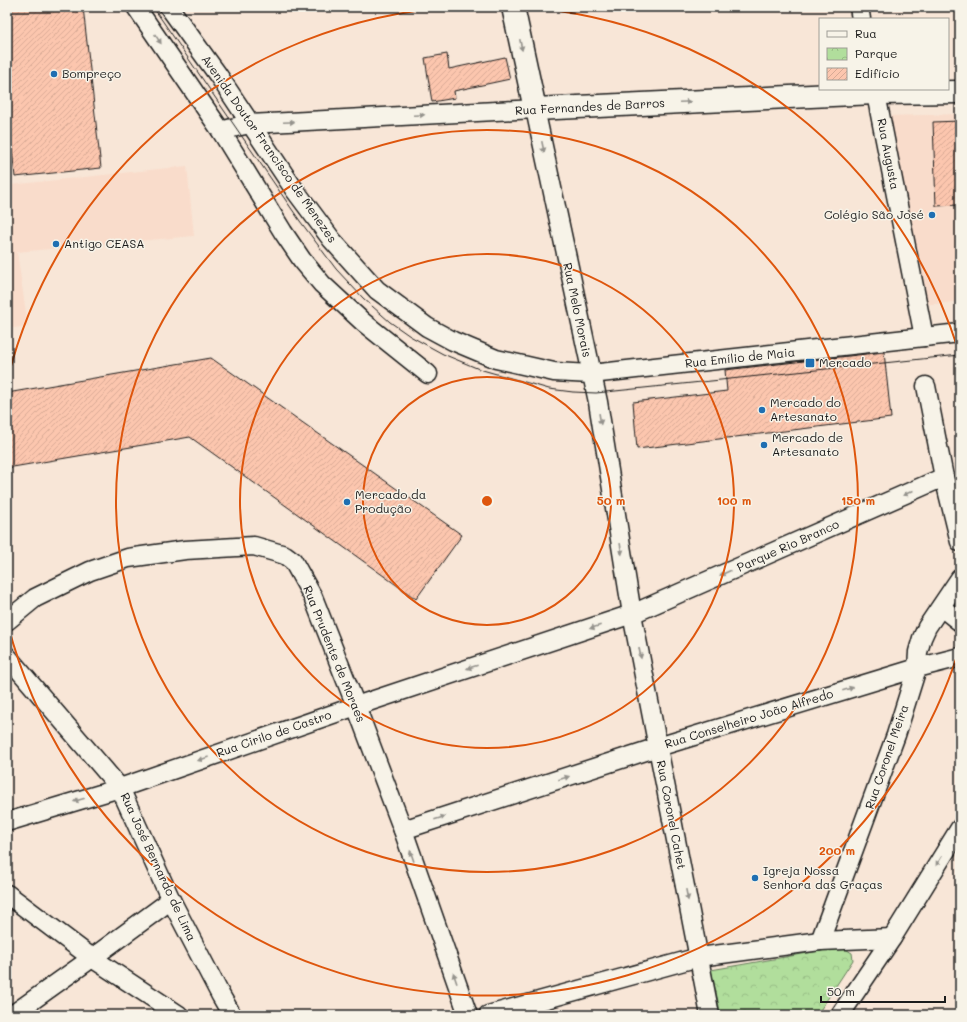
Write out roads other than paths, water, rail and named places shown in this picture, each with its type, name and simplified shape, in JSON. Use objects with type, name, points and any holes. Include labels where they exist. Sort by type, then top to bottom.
[{"type":"main road","name":"Rua Melo Morais","points":[[514,7],[535,109]]},
{"type":"main road","name":"Rua Fernandes de Barros","points":[[535,109],[875,91],[960,92]]},
{"type":"street","points":[[136,7],[221,131],[283,232],[302,260],[322,284],[363,322],[428,374]]},
{"type":"street","name":"Avenida Doutor Francisco de Menezes","points":[[169,7],[218,75],[294,188],[332,240],[377,290],[427,327],[452,341],[496,359],[554,372],[591,374]]},
{"type":"street","points":[[859,7],[861,18]]},
{"type":"street","name":"Rua Augusta","points":[[875,91],[924,337]]},
{"type":"street","name":"Rua Fernandes de Barros","points":[[221,131],[250,124],[535,109]]},
{"type":"street","name":"Rua Melo Morais","points":[[535,109],[598,402],[632,614]]},
{"type":"street","name":"Rua Emílio de Maia","points":[[591,374],[960,333]]},
{"type":"street","points":[[926,386],[944,477],[960,542]]},
{"type":"street","name":"Parque Rio Branco","points":[[632,614],[944,477]]},
{"type":"street","name":"Rua Prudente de Moraes","points":[[7,621],[35,598],[90,571],[128,558],[185,550],[254,546],[285,554],[294,561],[313,597],[356,706],[403,830],[468,1015]]},
{"type":"street","name":"Rua Coronel Meira","points":[[820,941],[896,735],[918,668],[918,652],[922,638],[927,627],[960,578]]},
{"type":"street","points":[[941,607],[960,622]]},
{"type":"street","name":"Rua Cirilo de Castro","points":[[7,822],[120,788],[356,706],[632,614]]},
{"type":"street","name":"Rua Coronel Cahet","points":[[632,614],[710,1015]]},
{"type":"street","name":"Rua José Bernardo de Lima","points":[[7,656],[120,788],[171,900],[232,1015]]},
{"type":"street","name":"Rua Conselheiro João Alfredo","points":[[403,830],[658,747],[918,668],[960,657]]},
{"type":"street","points":[[840,1015],[892,938],[960,828]]},
{"type":"street","points":[[7,894],[92,958],[179,1015]]},
{"type":"street","points":[[12,1015],[171,900]]},
{"type":"street","points":[[488,1015],[699,956],[820,941],[892,938]]},
{"type":"tram line","points":[[153,7],[300,221],[336,269],[363,298],[390,322],[410,336],[443,354],[479,369],[549,389],[596,393],[960,355]]},
{"type":"place","name":"Bompreço","points":[[54,74]]},
{"type":"place","name":"Colégio São José","points":[[932,215]]},
{"type":"place","name":"Antigo CEASA","points":[[56,244]]},
{"type":"place","name":"Mercado","points":[[810,363]]},
{"type":"place","name":"Mercado do Artesanato","points":[[762,410]]},
{"type":"place","name":"Mercado de Artesanato","points":[[764,445]]},
{"type":"place","name":"Mercado da Produção","points":[[347,502]]},
{"type":"place","name":"Igreja Nossa Senhora das Graças","points":[[755,878]]}]
